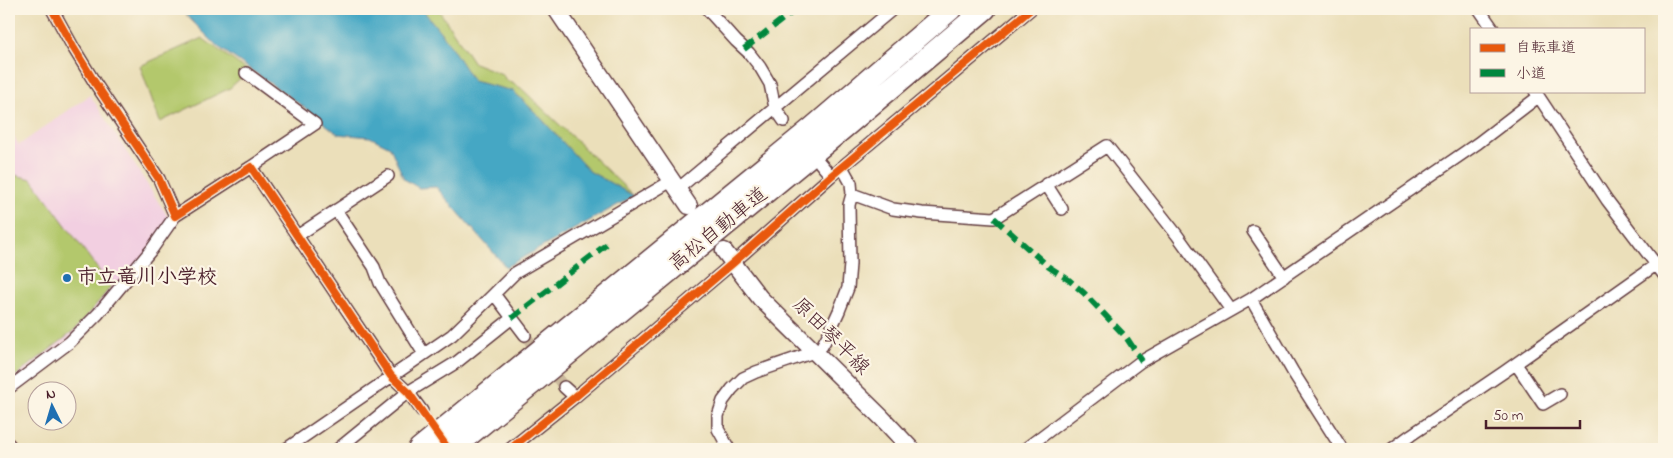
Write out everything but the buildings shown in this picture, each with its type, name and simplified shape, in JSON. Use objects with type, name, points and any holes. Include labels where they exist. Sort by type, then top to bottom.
[{"type":"highway","name":"高松自動車道","points":[[419,449],[811,129],[951,9]]},
{"type":"highway","name":"高松自動車道","points":[[452,449],[819,149],[985,9]]},
{"type":"main road","points":[[556,9],[690,206]]},
{"type":"main road","name":"原田琴平線","points":[[728,257],[760,298],[912,449]]},
{"type":"street","points":[[52,9],[95,83],[159,179],[175,216]]},
{"type":"street","points":[[706,9],[760,67],[770,84],[775,108],[784,121]]},
{"type":"street","points":[[286,449],[452,335],[515,273],[676,184],[775,108],[893,9]]},
{"type":"street","points":[[1479,9],[1492,28]]},
{"type":"street","points":[[510,449],[523,445],[728,257],[842,167],[1028,10]]},
{"type":"street","points":[[9,388],[70,342],[98,314],[152,249],[175,216],[315,124],[246,73]]},
{"type":"street","points":[[1025,449],[1140,362],[1251,299],[1284,277],[1478,142],[1537,94],[1607,200],[1660,262],[1664,275]]},
{"type":"street","points":[[852,194],[894,208],[922,213],[994,218],[1107,146],[1177,235],[1232,310]]},
{"type":"street","points":[[820,163],[831,176]]},
{"type":"street","points":[[251,167],[391,376],[408,392],[422,411]]},
{"type":"street","points":[[729,449],[718,429],[718,416],[723,401],[732,389],[742,378],[814,352],[822,346],[839,311],[848,288],[852,194],[852,183],[842,167]]},
{"type":"street","points":[[297,236],[388,176]]},
{"type":"street","points":[[1046,184],[1062,209]]},
{"type":"street","points":[[336,210],[374,267],[380,283],[424,354]]},
{"type":"street","points":[[1253,231],[1284,277]]},
{"type":"street","points":[[1392,449],[1660,262]]},
{"type":"street","points":[[494,294],[525,335]]},
{"type":"street","points":[[1251,299],[1293,372],[1342,449]]},
{"type":"street","points":[[338,449],[408,392],[458,362],[512,318]]},
{"type":"street","points":[[1516,364],[1544,404],[1560,394]]},
{"type":"street","points":[[564,386],[575,397]]},
{"type":"street","points":[[9,444],[12,449]]},
{"type":"shaded area","name":"市立竜川小学校","points":[[90,95],[172,223],[79,332],[9,386],[9,129],[19,145]]},
{"type":"green space","points":[[422,9],[438,9],[474,63],[502,74],[506,80],[521,88],[634,196],[589,171],[539,116],[513,91],[473,81],[446,40]]},
{"type":"green space","points":[[202,38],[248,71],[230,88],[160,122],[140,66]]},
{"type":"green space","points":[[10,174],[32,179],[111,287],[74,331],[9,381]]},
{"type":"water","points":[[180,9],[422,9],[446,39],[473,81],[513,91],[539,116],[589,171],[634,196],[506,267],[436,187],[419,188],[404,179],[390,147],[370,137],[338,134],[301,105],[217,46]]},
{"type":"tunnel","points":[[525,335],[564,387]]},
{"type":"tunnel","points":[[422,411],[439,437]]},
{"type":"marked path","points":[[744,49],[796,9]]},
{"type":"marked path","points":[[994,218],[1049,267],[1084,293],[1126,337],[1142,361]]},
{"type":"marked path","points":[[512,318],[607,244]]},
{"type":"cycle path","points":[[52,9],[95,83],[159,179],[175,216],[251,167],[391,376],[408,392],[448,449]]},
{"type":"cycle path","points":[[510,449],[575,397],[733,263],[831,176],[1031,9]]},
{"type":"place","name":"市立竜川小学校","points":[[67,278]]}]
